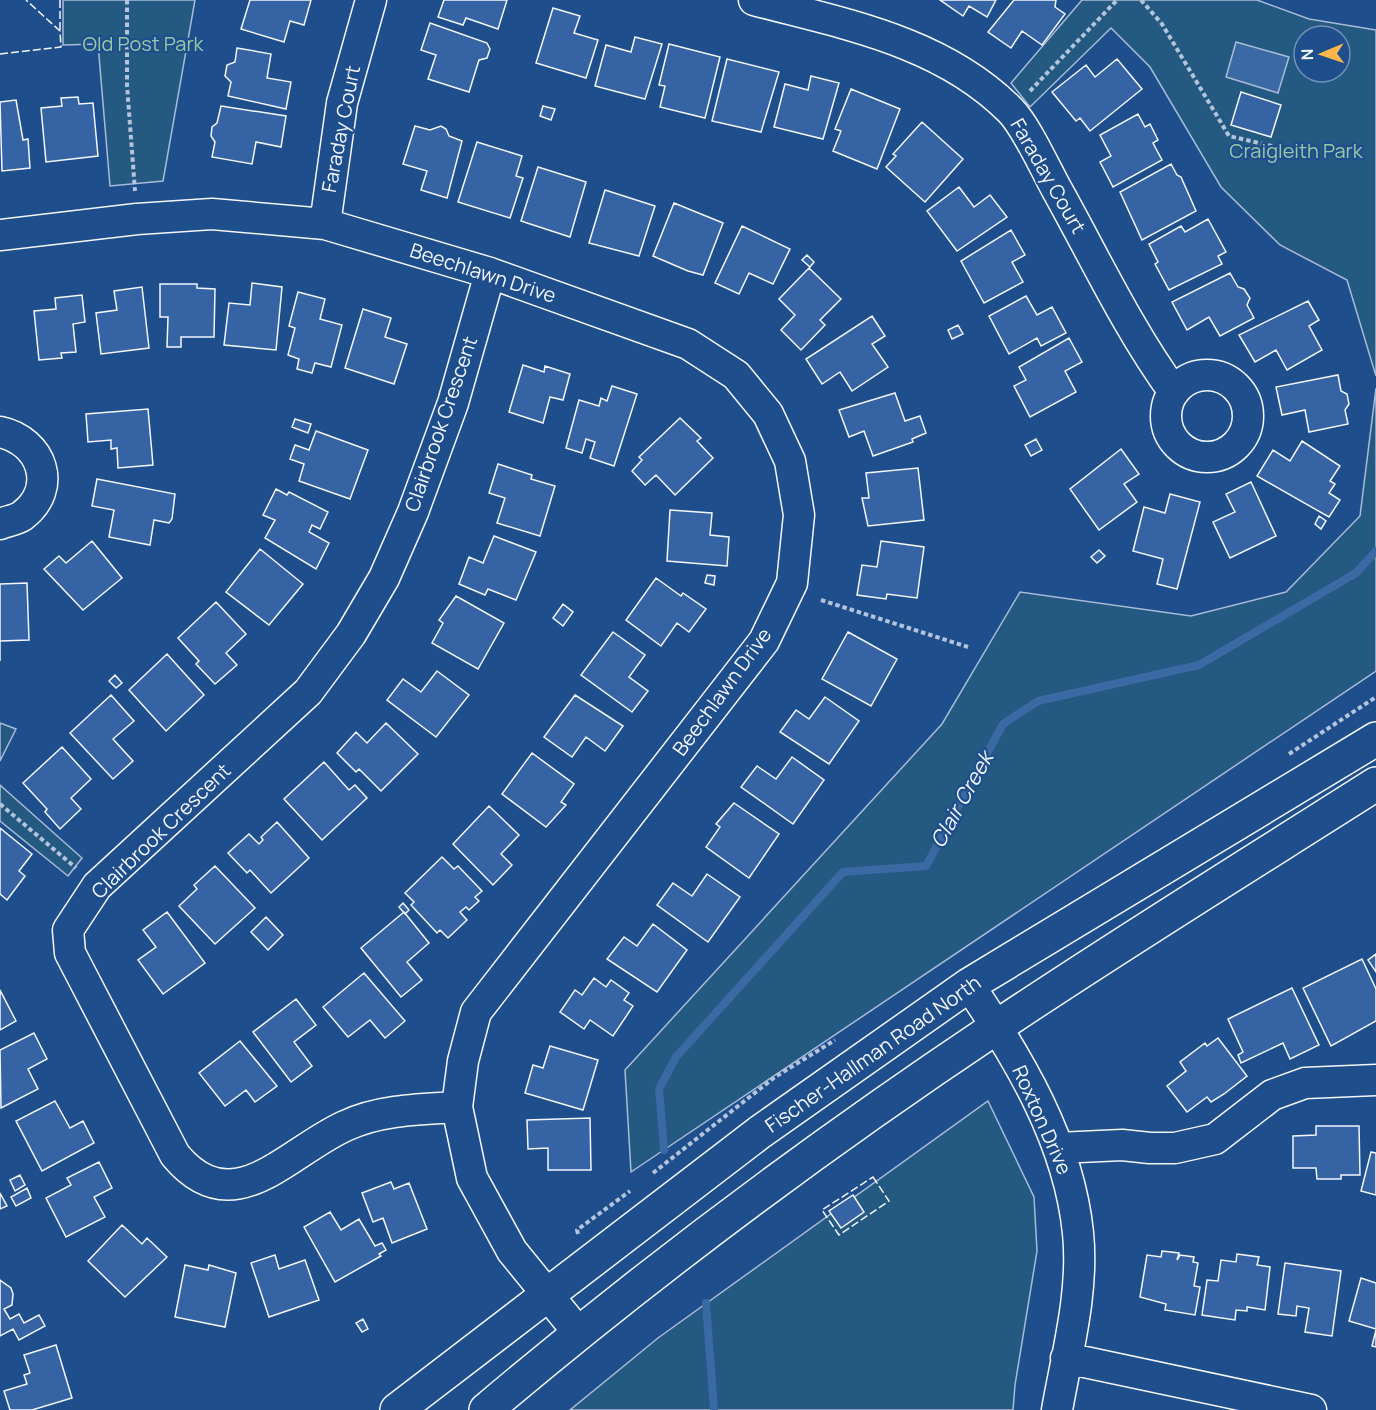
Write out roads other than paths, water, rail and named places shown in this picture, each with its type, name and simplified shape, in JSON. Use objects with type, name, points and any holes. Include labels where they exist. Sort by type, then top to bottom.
[{"type":"main road","name":"Fischer-Hallman Road North","points":[[398,1410],[760,1132],[969,985],[1376,739]]},
{"type":"main road","points":[[486,1410],[578,1332],[797,1167],[997,1026],[1376,784]]},
{"type":"street","name":"Faraday Court","points":[[325,224],[342,103],[371,0]]},
{"type":"street","name":"Faraday Court","points":[[754,0],[881,33],[938,57],[976,81],[1011,111],[1039,157],[1150,360],[1174,392]]},
{"type":"street","name":"Beechlawn Drive","points":[[0,235],[137,219],[212,214],[325,224],[490,273],[688,344],[736,375],[768,414],[790,461],[799,515],[792,583],[765,641],[476,1012],[463,1061],[457,1107],[469,1167],[477,1188],[512,1251],[578,1332]]},
{"type":"street","name":"Clairbrook Crescent","points":[[457,1107],[391,1113],[346,1125],[260,1178],[232,1186],[207,1182],[188,1171],[175,1155],[70,953],[68,930],[97,886],[308,692],[351,634],[384,578],[413,512],[453,403],[490,273]]},
{"type":"street","points":[[0,432],[15,435],[35,452],[41,467],[42,483],[34,505],[20,518],[0,524]]},
{"type":"street","name":"Roxton Drive","points":[[969,985],[997,1026],[1037,1098],[1058,1148],[1069,1182],[1078,1234],[1076,1298],[1057,1410]]},
{"type":"street","points":[[1058,1148],[1122,1145],[1150,1148],[1185,1145],[1215,1139],[1272,1095],[1305,1083],[1376,1080]]},
{"type":"street","points":[[1066,1358],[1311,1410]]},
{"type":"waterway","name":"Clair Creek","points":[[664,1150],[659,1089],[676,1057],[843,872],[926,866],[1003,724],[1038,701],[1199,665],[1356,573],[1376,551]]},
{"type":"waterway","name":"Clair Creek","points":[[706,1303],[714,1410]]},
{"type":"park label","name":"Old Post Park","points":[[143,44]]},
{"type":"park label","name":"Craigleith Park","points":[[1296,151]]}]
